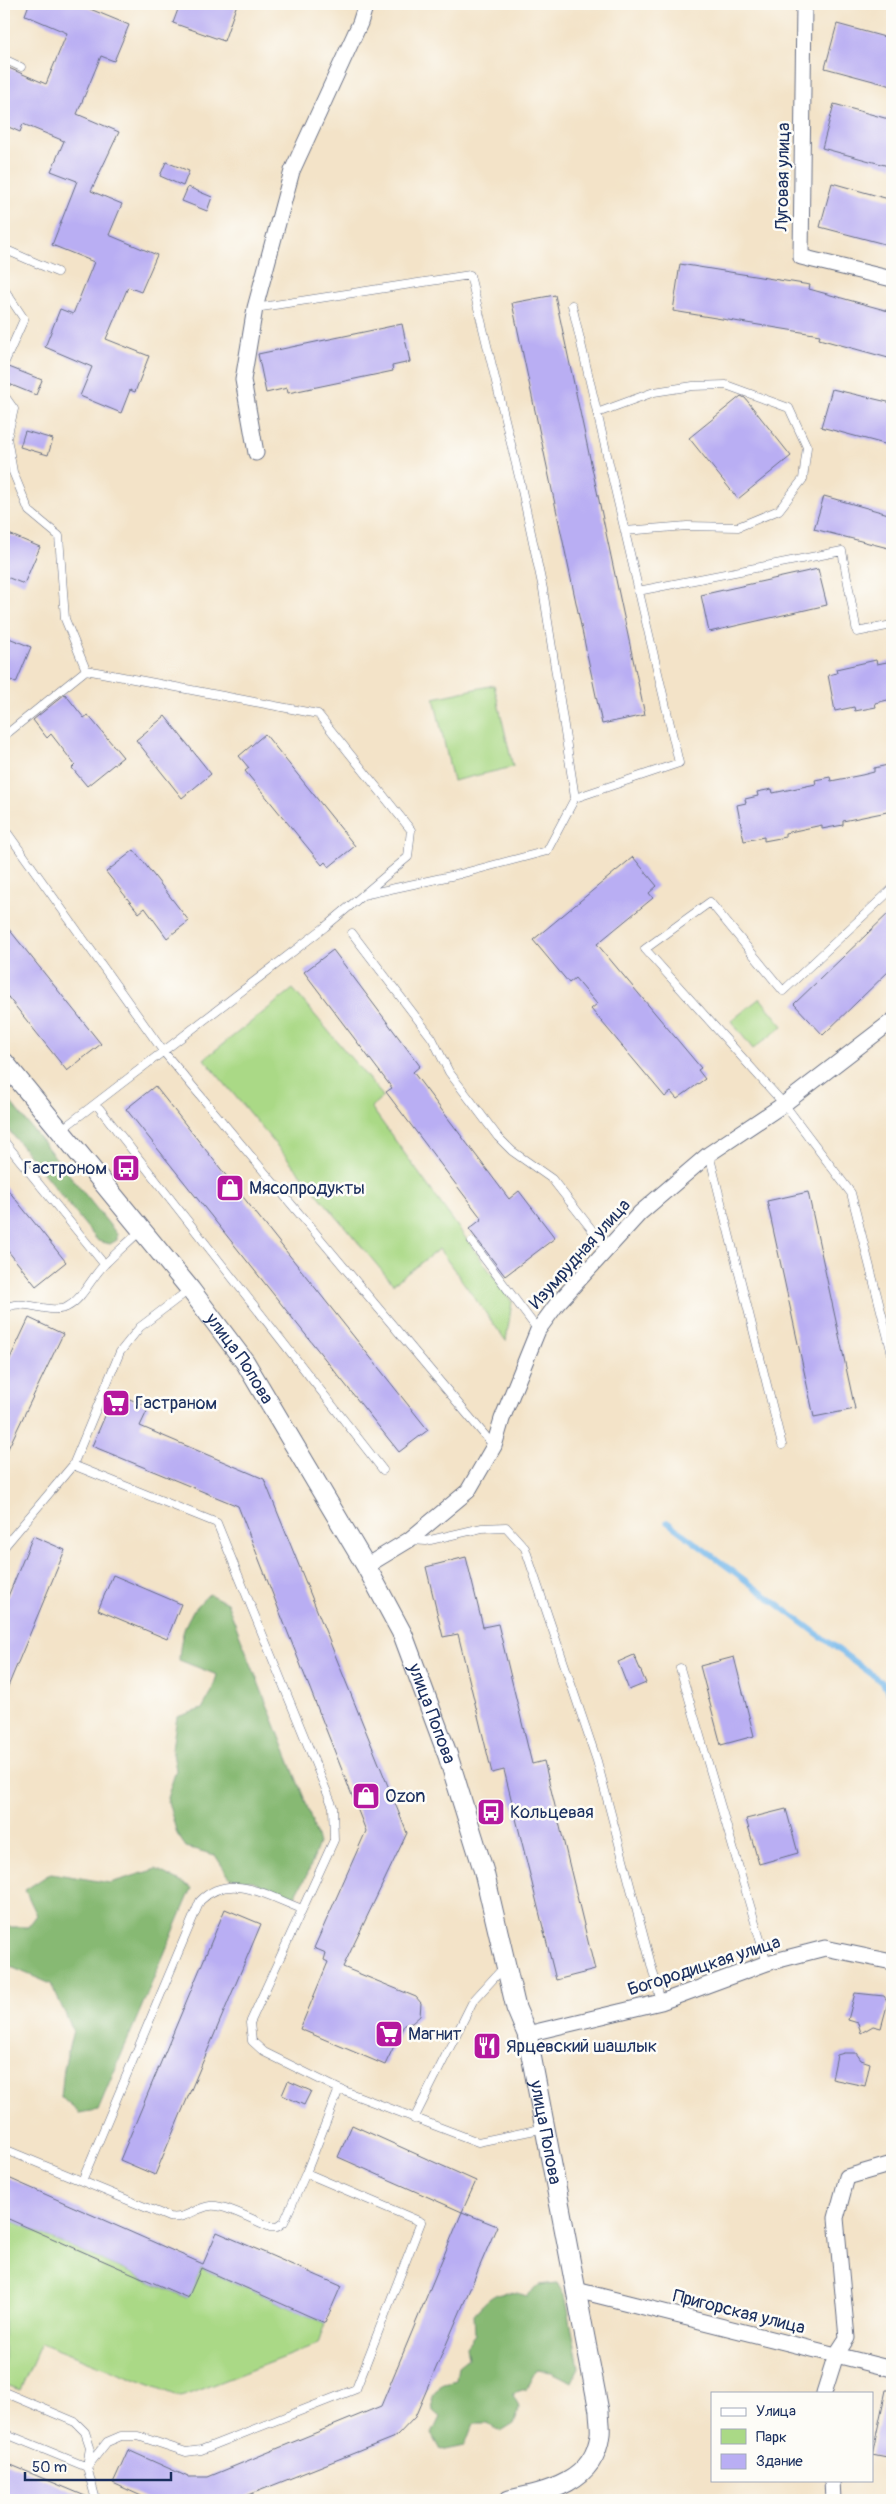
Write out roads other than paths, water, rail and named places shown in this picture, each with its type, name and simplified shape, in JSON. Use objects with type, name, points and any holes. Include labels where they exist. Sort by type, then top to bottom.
[{"type":"street","points":[[256,453],[243,380],[256,308],[292,172],[360,23],[366,4]]},
{"type":"street","name":"Луговая улица","points":[[804,4],[801,257],[892,278]]},
{"type":"street","name":"Изумрудная улица","points":[[366,1566],[409,1540],[468,1491],[494,1446],[529,1349],[538,1330],[557,1304],[640,1213],[709,1154],[784,1104],[892,1021]]},
{"type":"street","name":"улица Попова","points":[[4,1062],[190,1289],[245,1362],[366,1566],[403,1635],[448,1756],[484,1872],[516,2008],[526,2034],[576,2290],[598,2411],[600,2434],[595,2453],[584,2472],[567,2484],[545,2493],[510,2500]]},
{"type":"street","name":"Богородицкая улица","points":[[526,2034],[661,2002],[767,1963],[825,1948],[892,1962]]},
{"type":"street","points":[[824,2392],[836,2355],[847,2338],[836,2218],[847,2177],[892,2164]]},
{"type":"street","name":"Пригорская улица","points":[[576,2290],[892,2369]]},
{"type":"street","points":[[832,2482],[833,2500]]},
{"type":"lane","points":[[4,59],[21,67]]},
{"type":"lane","points":[[4,249],[57,272]]},
{"type":"lane","points":[[256,308],[470,275],[520,481],[543,589],[575,798],[547,850],[460,874],[364,895]]},
{"type":"lane","points":[[4,289],[24,319],[4,364]]},
{"type":"lane","points":[[572,305],[679,763],[575,798]]},
{"type":"lane","points":[[597,413],[654,392],[693,386],[726,385],[789,408],[808,447],[803,479],[780,510],[738,527],[687,526],[625,531]]},
{"type":"lane","points":[[4,395],[14,409],[7,438],[13,472],[29,510],[59,536],[65,619],[86,670]]},
{"type":"lane","points":[[638,591],[842,551],[858,632],[892,625]]},
{"type":"lane","points":[[4,736],[86,670],[318,714],[411,830],[408,857],[364,895],[164,1052],[60,1130]]},
{"type":"lane","points":[[4,828],[164,1052],[494,1446]]},
{"type":"lane","points":[[892,889],[783,991],[710,902],[645,949],[784,1104],[851,1193],[892,1354]]},
{"type":"lane","points":[[352,932],[432,1038],[450,1072],[498,1137],[512,1152],[552,1179],[607,1249]]},
{"type":"lane","points":[[96,1104],[383,1470]]},
{"type":"lane","points":[[4,1141],[104,1264]]},
{"type":"lane","points":[[709,1154],[782,1445]]},
{"type":"lane","points":[[4,1310],[7,1307],[18,1305],[58,1310],[67,1307],[75,1301],[104,1264],[141,1230]]},
{"type":"lane","points":[[472,1242],[538,1330]]},
{"type":"lane","points":[[4,1547],[73,1465],[120,1352],[140,1327],[190,1289]]},
{"type":"lane","points":[[73,1465],[217,1523],[333,1807],[334,1840],[250,2023],[252,2042],[264,2052],[339,2089],[478,2142],[545,2128]]},
{"type":"lane","points":[[409,1540],[426,1541],[482,1528],[506,1527],[525,1548],[597,1761],[661,2002]]},
{"type":"lane","points":[[680,1668],[767,1963]]},
{"type":"lane","points":[[82,2181],[200,1901],[210,1892],[224,1886],[241,1886],[302,1909]]},
{"type":"lane","points":[[414,2119],[473,2001],[507,1965]]},
{"type":"lane","points":[[4,2149],[169,2217],[178,2219],[204,2207],[219,2206],[270,2227],[277,2228],[284,2222],[306,2173],[339,2089]]},
{"type":"lane","points":[[87,2467],[106,2442],[121,2436],[138,2436],[186,2452],[201,2450],[356,2389],[421,2222],[306,2173]]},
{"type":"lane","points":[[4,2392],[75,2422],[85,2432],[90,2447],[87,2467],[96,2500]]},
{"type":"lane","points":[[4,2433],[87,2467]]},
{"type":"waterway","points":[[667,1522],[882,1682],[892,1699]]},
{"type":"place","name":"Гастроном","points":[[126,1168]]},
{"type":"place","name":"Мясопродукты","points":[[230,1188]]},
{"type":"place","name":"Гастраном","points":[[116,1403]]},
{"type":"place","name":"Ozon","points":[[366,1796]]},
{"type":"place","name":"Кольцевая","points":[[491,1812]]},
{"type":"place","name":"Магнит","points":[[389,2034]]},
{"type":"place","name":"Ярцевский шашлык","points":[[487,2046]]}]
